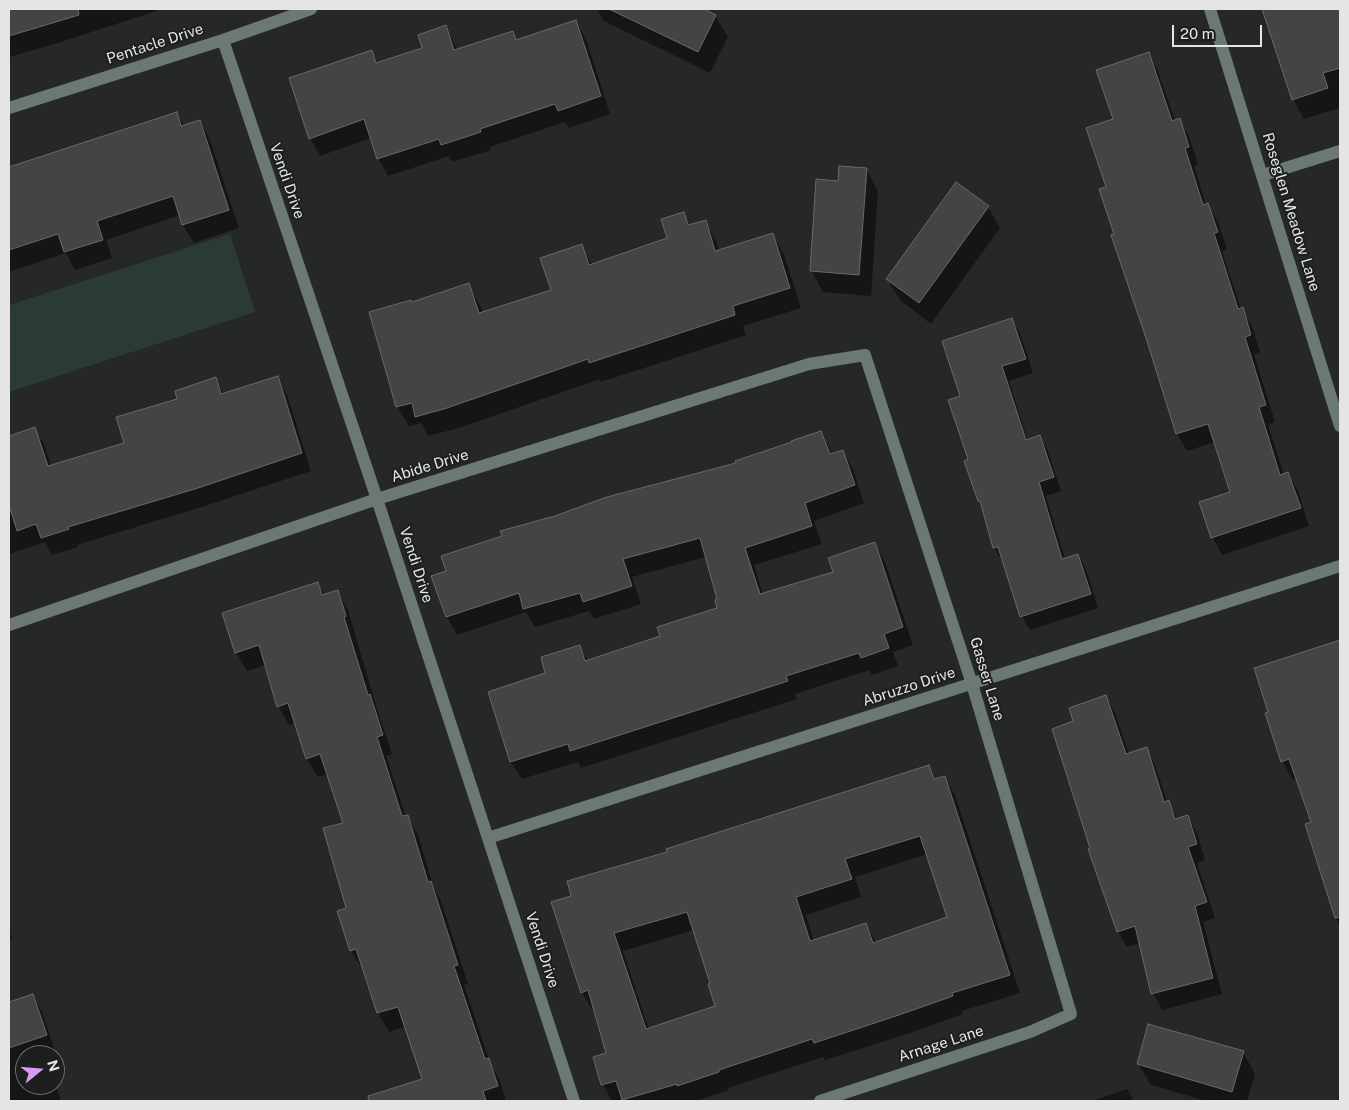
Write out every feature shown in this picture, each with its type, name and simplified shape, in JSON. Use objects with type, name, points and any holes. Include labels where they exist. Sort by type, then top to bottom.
[{"type":"street","name":"Pentacle Drive","points":[[9,108],[223,40],[311,9]]},
{"type":"street","name":"Roseglen Meadow Lane","points":[[1210,9],[1340,426]]},
{"type":"street","name":"Vendi Drive","points":[[223,40],[377,499],[574,1101]]},
{"type":"street","points":[[1263,176],[1340,151]]},
{"type":"street","name":"Abide Drive","points":[[9,625],[377,499],[810,364],[865,355]]},
{"type":"street","name":"Gasser Lane","points":[[865,355],[972,684],[1071,1014]]},
{"type":"street","name":"Abruzzo Drive","points":[[488,838],[1340,566]]},
{"type":"street","name":"Arnage Lane","points":[[820,1101],[1030,1032],[1071,1014]]},
{"type":"green space","points":[[230,234],[255,312],[9,392],[9,305]]},
{"type":"building","points":[[9,9],[78,9],[79,15],[9,36]]},
{"type":"building","points":[[609,9],[704,9],[716,15],[698,52]]},
{"type":"building","points":[[1262,9],[1340,9],[1340,68],[1323,73],[1328,88],[1292,100]]},
{"type":"building","points":[[576,20],[601,96],[558,111],[555,104],[480,129],[481,132],[441,145],[439,139],[377,159],[364,119],[309,139],[289,78],[372,50],[376,63],[422,48],[418,35],[446,25],[454,50],[513,31],[516,40]]},
{"type":"building","points":[[1149,52],[1172,121],[1180,118],[1189,147],[1185,148],[1203,205],[1208,203],[1218,232],[1214,233],[1238,309],[1243,307],[1251,335],[1245,337],[1266,405],[1259,407],[1280,475],[1288,472],[1301,508],[1211,538],[1199,502],[1230,492],[1208,424],[1176,434],[1111,235],[1114,234],[1099,189],[1106,187],[1086,128],[1113,119],[1096,70]]},
{"type":"building","points":[[177,112],[181,126],[200,120],[229,210],[182,225],[173,196],[97,221],[103,240],[64,252],[58,234],[9,250],[9,167]]},
{"type":"building","points":[[839,166],[867,168],[859,275],[810,271],[816,179],[838,181]]},
{"type":"building","points":[[956,182],[989,206],[919,303],[886,279]]},
{"type":"building","points":[[684,212],[688,225],[706,220],[715,251],[773,233],[790,288],[733,306],[735,315],[589,363],[588,359],[447,408],[415,417],[412,403],[396,407],[369,312],[411,300],[412,302],[469,283],[479,313],[551,290],[540,258],[582,244],[589,265],[667,238],[661,219]]},
{"type":"building","points":[[1012,318],[1026,359],[1002,366],[1026,440],[1040,435],[1054,477],[1039,482],[1062,559],[1078,554],[1091,594],[1020,617],[998,547],[993,548],[980,501],[978,501],[964,461],[968,459],[948,400],[960,396],[942,341]]},
{"type":"building","points":[[278,376],[302,453],[198,488],[68,527],[69,529],[41,538],[36,524],[17,531],[9,505],[9,436],[35,427],[48,466],[124,443],[116,417],[177,399],[175,391],[216,377],[221,394]]},
{"type":"building","points":[[821,431],[830,454],[843,450],[855,485],[805,503],[812,526],[745,548],[760,594],[833,572],[828,558],[875,542],[903,627],[884,634],[889,648],[861,658],[859,653],[786,676],[788,681],[570,751],[568,744],[510,762],[488,692],[545,673],[541,657],[580,645],[585,661],[660,636],[657,627],[717,608],[715,600],[717,599],[700,538],[623,559],[632,586],[583,602],[580,593],[523,609],[519,593],[446,617],[431,576],[446,571],[441,556],[502,536],[500,531],[555,516],[607,497],[736,463],[735,461]]},
{"type":"building","points":[[318,582],[322,595],[338,590],[346,616],[344,617],[368,695],[370,694],[383,735],[377,737],[402,816],[408,815],[428,882],[431,881],[458,965],[454,966],[485,1059],[489,1058],[498,1086],[483,1091],[486,1101],[369,1101],[368,1096],[422,1079],[398,1007],[377,1013],[356,949],[350,951],[337,911],[346,908],[323,828],[343,823],[320,754],[306,759],[288,703],[277,707],[259,645],[235,653],[222,613]]},
{"type":"building","points":[[1340,640],[1340,917],[1335,918],[1305,824],[1311,822],[1289,759],[1281,762],[1265,713],[1268,712],[1254,668]]},
{"type":"building","points":[[1106,695],[1126,754],[1147,747],[1164,802],[1169,800],[1175,819],[1188,815],[1197,844],[1188,847],[1207,902],[1195,906],[1213,978],[1151,994],[1135,926],[1117,932],[1088,849],[1090,848],[1052,729],[1073,721],[1069,708]]},
{"type":"building","points":[[929,765],[934,779],[945,776],[1010,975],[952,993],[953,996],[814,1043],[812,1039],[677,1086],[677,1084],[622,1100],[616,1081],[601,1085],[593,1057],[606,1053],[588,990],[581,993],[551,902],[571,896],[567,881],[667,852],[666,849]],"holes":[[[920,836],[947,917],[873,943],[866,923],[810,941],[796,897],[852,879],[845,859]],[[687,912],[710,983],[708,984],[715,1006],[646,1029],[614,933]]]},
{"type":"building","points":[[33,994],[47,1035],[9,1048],[9,1002]]},
{"type":"building","points":[[1148,1024],[1244,1051],[1232,1092],[1137,1064]]}]
